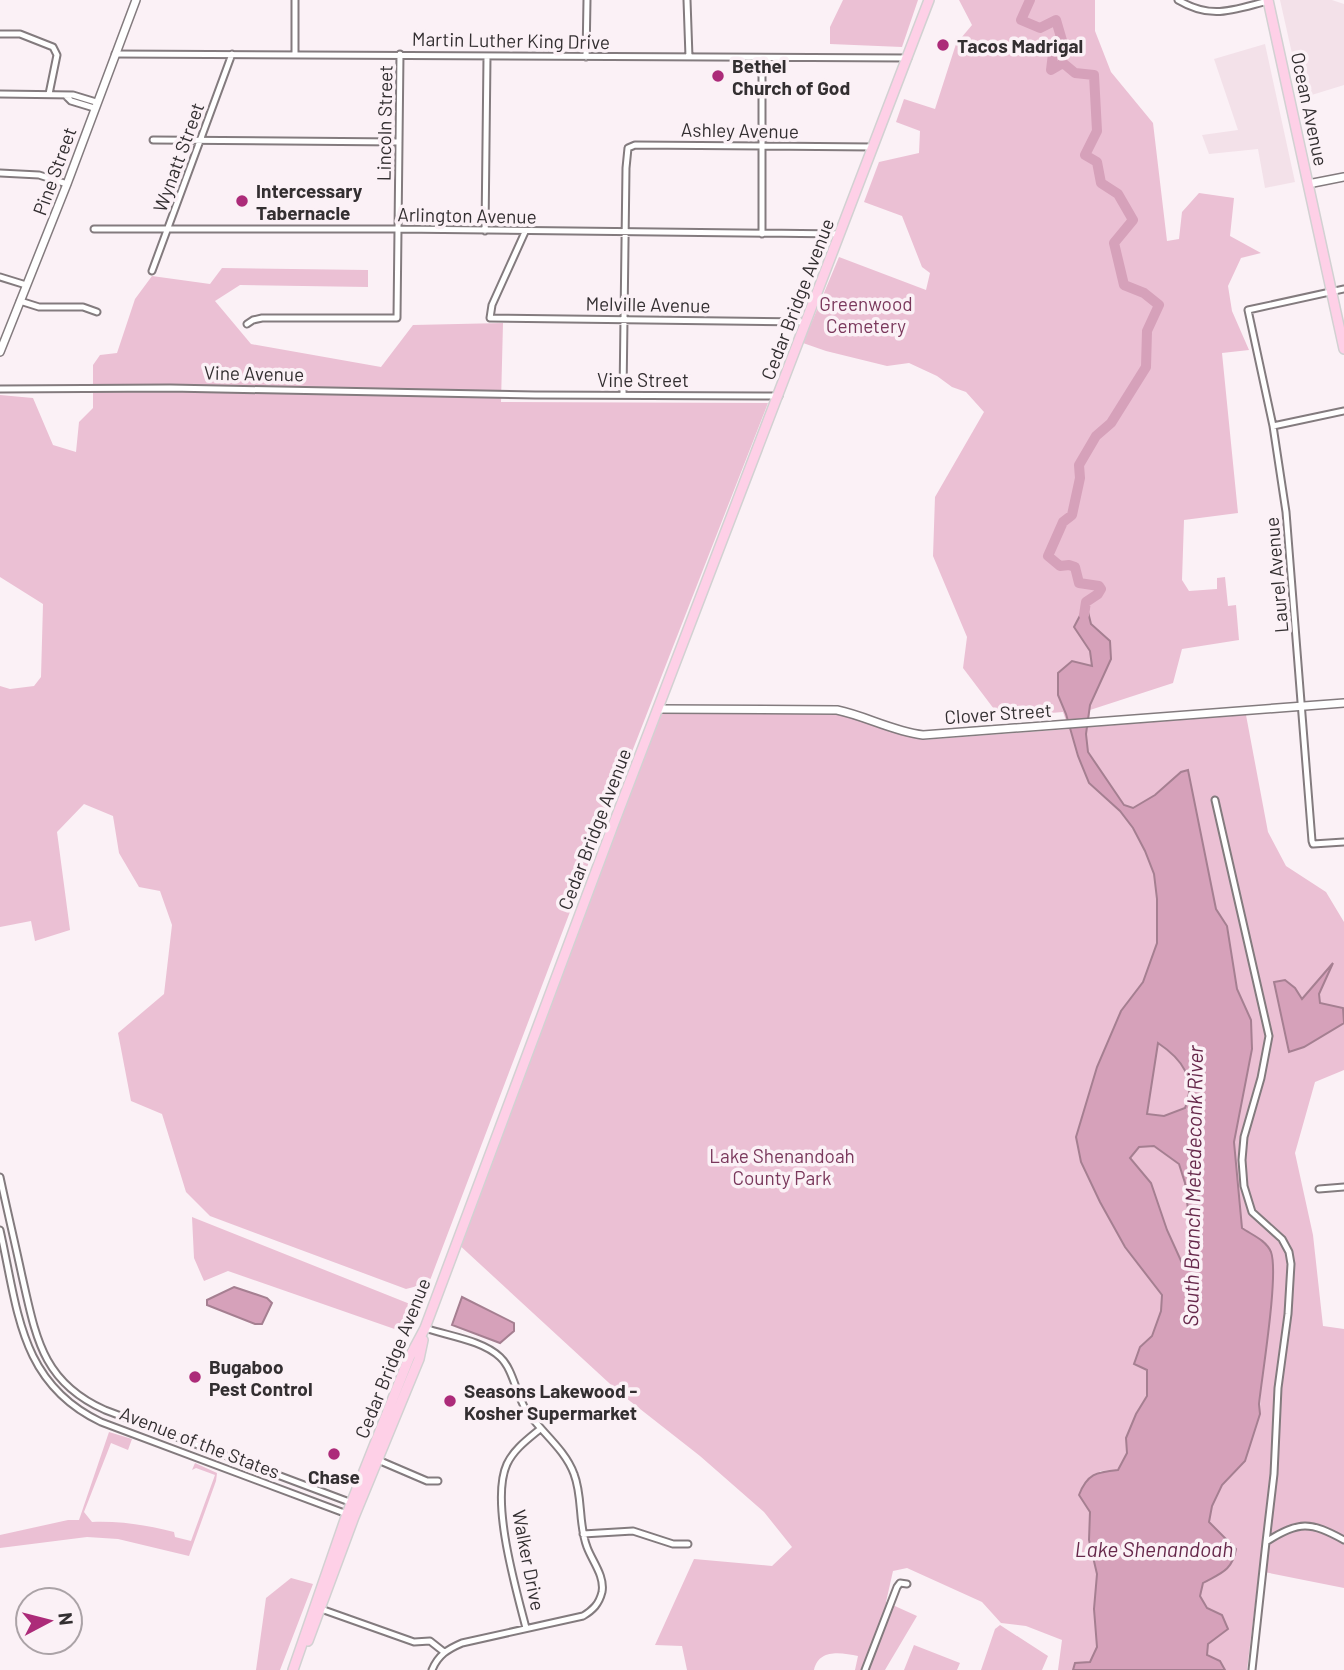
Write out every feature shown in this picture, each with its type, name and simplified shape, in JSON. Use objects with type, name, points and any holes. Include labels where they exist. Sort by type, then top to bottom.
[{"type":"main road","name":"Cedar Bridge Avenue","points":[[355,1504],[409,1358],[425,1328],[929,0]]},
{"type":"main road","name":"Ocean Avenue","points":[[1268,0],[1344,349]]},
{"type":"main road","points":[[293,1670],[303,1655],[321,1609],[355,1504],[378,1460],[419,1359],[425,1328]]},
{"type":"main road","points":[[293,1670],[351,1516]]},
{"type":"street","name":"Pine Street","points":[[0,352],[136,0]]},
{"type":"street","points":[[295,0],[295,54]]},
{"type":"street","points":[[586,57],[587,0]]},
{"type":"street","points":[[687,0],[689,57]]},
{"type":"street","points":[[1178,0],[1210,13],[1220,13],[1268,0]]},
{"type":"street","points":[[0,34],[20,34],[53,47],[57,55],[49,94]]},
{"type":"street","name":"Martin Luther King Drive","points":[[115,54],[908,58]]},
{"type":"street","name":"Wynatt Street","points":[[152,271],[232,54]]},
{"type":"street","name":"Lincoln Street","points":[[247,324],[262,318],[397,318],[400,54]]},
{"type":"street","points":[[485,231],[487,57]]},
{"type":"street","points":[[762,58],[762,234]]},
{"type":"street","points":[[0,94],[73,95],[95,105]]},
{"type":"street","points":[[153,141],[399,142]]},
{"type":"street","name":"Ashley Avenue","points":[[625,233],[628,148],[635,145],[873,147]]},
{"type":"street","points":[[0,173],[39,174],[67,184]]},
{"type":"street","points":[[1308,184],[1344,177]]},
{"type":"street","name":"Arlington Avenue","points":[[94,229],[840,234]]},
{"type":"street","name":"Melville Avenue","points":[[526,232],[492,305],[490,318],[806,322]]},
{"type":"street","points":[[623,395],[625,233]]},
{"type":"street","points":[[0,277],[26,285]]},
{"type":"street","points":[[1331,292],[1344,289]]},
{"type":"street","name":"Laurel Avenue","points":[[1331,292],[1248,310],[1273,426],[1286,512],[1312,841],[1313,844],[1344,842]]},
{"type":"street","points":[[20,301],[39,307],[83,307],[97,312]]},
{"type":"street","name":"Vine Avenue","points":[[0,389],[170,388],[508,394]]},
{"type":"street","name":"Vine Street","points":[[508,394],[779,396]]},
{"type":"street","points":[[1273,426],[1344,411]]},
{"type":"street","name":"Clover Street","points":[[658,709],[837,710],[896,730],[923,735],[1344,703]]},
{"type":"street","points":[[1215,800],[1269,1036],[1261,1078],[1244,1137],[1244,1186],[1252,1212],[1282,1239],[1289,1252],[1291,1265],[1288,1314],[1278,1388],[1274,1474],[1252,1670]]},
{"type":"street","name":"Avenue of the States","points":[[0,1177],[4,1210],[37,1342],[56,1373],[75,1393],[90,1404],[355,1504]]},
{"type":"street","points":[[1319,1189],[1344,1187]]},
{"type":"street","name":"Avenue of the States","points":[[0,1230],[23,1333],[31,1354],[46,1379],[66,1401],[101,1422],[351,1516]]},
{"type":"street","points":[[425,1328],[476,1344],[501,1358],[522,1402],[574,1473],[583,1534],[603,1590],[593,1610],[583,1616],[462,1643],[444,1652],[432,1670]]},
{"type":"street","points":[[46,1379],[56,1373]]},
{"type":"street","name":"Walker Drive","points":[[526,1628],[507,1545],[502,1488],[508,1462],[523,1443],[540,1429]]},
{"type":"street","points":[[378,1460],[428,1481],[438,1481]]},
{"type":"street","points":[[1266,1542],[1294,1527],[1312,1525],[1344,1539]]},
{"type":"street","points":[[583,1534],[633,1531],[673,1544],[688,1545]]},
{"type":"street","points":[[865,1670],[897,1587],[900,1583],[908,1584]]},
{"type":"street","points":[[321,1609],[414,1642],[430,1641],[444,1652]]},
{"type":"shaded area","points":[[1280,0],[1332,0],[1344,4],[1344,85],[1302,98]]},
{"type":"shaded area","points":[[1265,44],[1295,182],[1265,188],[1258,149],[1209,154],[1202,135],[1238,130],[1214,59]]},
{"type":"green space","points":[[843,0],[918,0],[902,47],[830,44],[830,27]]},
{"type":"green space","points":[[959,0],[1095,0],[1095,31],[1111,72],[1153,123],[1167,241],[1179,239],[1182,212],[1199,193],[1234,198],[1230,236],[1261,253],[1241,258],[1228,286],[1232,311],[1249,350],[1222,353],[1238,513],[1184,520],[1182,580],[1189,591],[1217,589],[1217,578],[1225,577],[1228,606],[1236,605],[1239,640],[1182,649],[1173,683],[1090,710],[1088,727],[1246,715],[1268,832],[1286,866],[1326,892],[1344,922],[1344,1070],[1315,1082],[1295,1153],[1313,1235],[1323,1326],[1344,1329],[1344,1588],[1259,1571],[1247,1670],[1225,1670],[1220,1661],[1207,1655],[1208,1644],[1222,1615],[1207,1608],[1200,1596],[1203,1583],[1225,1571],[1234,1557],[1236,1550],[1209,1523],[1212,1506],[1222,1485],[1245,1461],[1260,1414],[1264,1242],[1242,1229],[1234,1141],[1252,1049],[1251,1020],[1237,989],[1227,926],[1216,909],[1181,772],[1155,795],[1133,808],[1124,805],[1088,752],[1086,734],[1066,712],[1089,783],[1120,811],[1133,828],[1154,874],[1157,899],[1157,943],[1143,982],[1121,1011],[1097,1067],[1076,1137],[1081,1162],[1100,1202],[1125,1247],[1162,1294],[1161,1311],[1152,1336],[1140,1347],[1135,1363],[1147,1369],[1147,1396],[1126,1438],[1127,1453],[1118,1470],[1100,1471],[1090,1512],[1089,1540],[1097,1574],[1094,1609],[1097,1647],[1090,1662],[1076,1663],[1073,1670],[1058,1670],[1062,1640],[1026,1626],[1001,1623],[982,1602],[907,1568],[893,1571],[886,1602],[917,1616],[885,1670],[855,1670],[858,1656],[838,1653],[821,1658],[814,1670],[687,1670],[682,1646],[655,1645],[694,1559],[772,1566],[792,1547],[764,1512],[700,1456],[621,1394],[456,1242],[658,709],[837,710],[910,733],[923,740],[1069,729],[1063,712],[1000,717],[963,668],[967,637],[933,556],[935,497],[984,412],[966,392],[909,363],[887,366],[803,343],[839,257],[926,290],[930,273],[922,267],[902,216],[864,202],[879,162],[919,153],[920,131],[896,122],[904,99],[935,109],[956,44],[972,25]]},
{"type":"green space","points":[[222,268],[368,270],[368,287],[240,285],[215,301],[251,344],[381,367],[413,325],[503,323],[501,402],[768,403],[429,1283],[406,1289],[210,1216],[186,1192],[162,1114],[131,1101],[118,1033],[164,994],[172,925],[160,891],[139,887],[119,853],[113,816],[84,804],[57,832],[70,930],[35,941],[31,921],[0,927],[0,686],[10,689],[34,686],[41,677],[43,604],[0,577],[0,395],[33,398],[53,445],[76,452],[79,422],[93,408],[93,365],[100,355],[117,353],[135,299],[152,276],[210,284]]},
{"type":"green space","points":[[1158,1043],[1174,1056],[1185,1070],[1189,1087],[1185,1108],[1164,1116],[1147,1114]]},
{"type":"green space","points":[[1154,1146],[1179,1164],[1185,1183],[1194,1265],[1182,1263],[1130,1158],[1139,1147]]},
{"type":"green space","points":[[192,1217],[420,1308],[406,1333],[228,1271],[204,1281],[194,1258]]},
{"type":"green space","points":[[109,1432],[132,1439],[128,1450],[111,1443],[84,1512],[92,1522],[153,1527],[174,1532],[175,1537],[191,1541],[215,1475],[196,1468],[192,1470],[195,1463],[217,1473],[189,1556],[118,1539],[87,1537],[0,1548],[0,1535],[79,1520]]},
{"type":"green space","points":[[291,1578],[313,1584],[280,1670],[256,1670],[266,1598]]},
{"type":"green space","points":[[1000,1625],[1048,1656],[1042,1670],[981,1670],[995,1629]]},
{"type":"green space","points":[[914,1645],[960,1663],[957,1670],[904,1670]]},
{"type":"water","name":"Lake Shenandoah","points":[[1086,604],[1091,624],[1110,641],[1111,659],[1090,705],[1086,734],[1088,752],[1124,805],[1133,808],[1155,795],[1181,772],[1188,770],[1216,909],[1227,926],[1237,989],[1251,1020],[1252,1049],[1234,1142],[1242,1228],[1269,1248],[1273,1281],[1260,1414],[1245,1461],[1222,1485],[1212,1506],[1209,1522],[1236,1549],[1229,1567],[1203,1583],[1200,1596],[1207,1608],[1222,1615],[1228,1629],[1208,1644],[1207,1655],[1220,1661],[1225,1670],[1073,1670],[1075,1663],[1090,1662],[1097,1647],[1094,1609],[1097,1574],[1089,1540],[1090,1512],[1079,1495],[1093,1475],[1118,1470],[1127,1453],[1126,1438],[1147,1396],[1147,1370],[1134,1364],[1140,1347],[1152,1336],[1161,1311],[1162,1295],[1125,1247],[1100,1202],[1081,1162],[1076,1137],[1097,1067],[1121,1011],[1143,982],[1157,943],[1157,899],[1154,874],[1133,828],[1120,811],[1089,783],[1058,695],[1058,673],[1072,661],[1092,666],[1090,651],[1074,627]],"holes":[[[1158,1043],[1180,1063],[1188,1079],[1189,1088],[1185,1108],[1164,1116],[1147,1114]],[[1154,1146],[1179,1164],[1185,1183],[1194,1264],[1182,1263],[1151,1183],[1130,1158],[1139,1147]]]},
{"type":"water","points":[[1333,963],[1319,994],[1320,1003],[1343,1008],[1344,1023],[1304,1047],[1289,1052],[1274,982],[1285,980],[1295,988],[1302,999]]},
{"type":"water","points":[[234,1287],[267,1298],[272,1303],[262,1324],[255,1324],[207,1305],[207,1300]]},
{"type":"water","points":[[462,1297],[514,1323],[514,1331],[500,1343],[452,1325]]},
{"type":"waterway","name":"South Branch Metedeconk River","points":[[1030,0],[1021,20],[1040,28],[1056,20],[1063,44],[1054,45],[1051,70],[1063,63],[1075,73],[1094,75],[1097,131],[1085,155],[1097,162],[1101,183],[1118,194],[1133,220],[1114,243],[1124,285],[1144,293],[1159,305],[1147,331],[1146,367],[1111,423],[1096,436],[1079,465],[1080,478],[1072,515],[1063,522],[1048,556],[1060,566],[1075,567],[1079,583],[1099,586],[1101,589],[1086,602],[1084,615]]},
{"type":"place","name":"Tacos Madrigal","points":[[943,45]]},
{"type":"place","name":"Bethel Church of God","points":[[718,76]]},
{"type":"place","name":"Intercessary Tabernacle","points":[[242,201]]},
{"type":"place","name":"Bugaboo Pest Control","points":[[195,1377]]},
{"type":"place","name":"Seasons Lakewood - Kosher Supermarket","points":[[450,1401]]},
{"type":"place","name":"Chase","points":[[334,1454]]},
{"type":"park label","name":"Greenwood Cemetery","points":[[866,314]]},
{"type":"park label","name":"Lake Shenandoah County Park","points":[[782,1166]]}]
